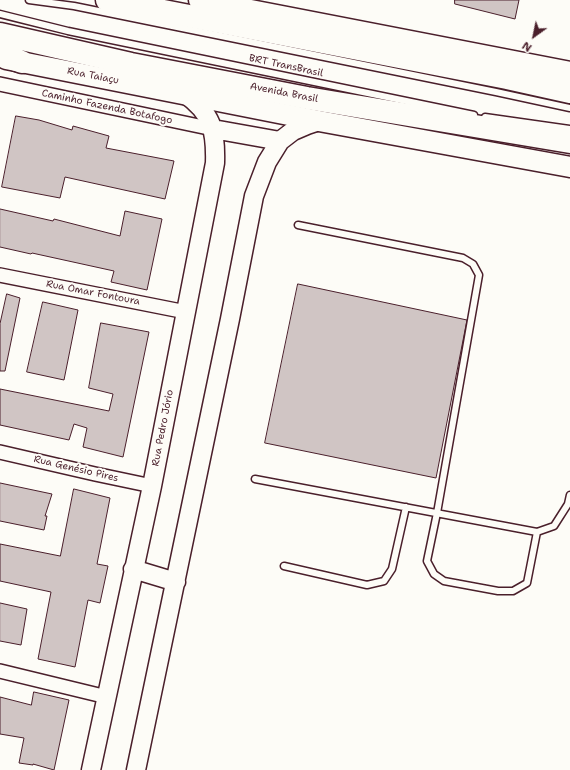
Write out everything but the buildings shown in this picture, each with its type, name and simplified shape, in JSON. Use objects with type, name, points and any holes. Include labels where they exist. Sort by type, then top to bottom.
[{"type":"highway","points":[[107,0],[507,78],[570,92]]},
{"type":"highway","name":"Avenida Brasil","points":[[0,34],[131,64],[307,98],[570,142]]},
{"type":"highway","points":[[0,54],[22,62]]},
{"type":"main road","points":[[199,0],[570,72]]},
{"type":"main road","name":"Rua Taiaçu","points":[[0,58],[185,94]]},
{"type":"main road","name":"Avenida Brasil","points":[[185,94],[320,121],[570,167]]},
{"type":"main road","name":"Rua Pedro Jório","points":[[91,770],[152,486],[215,163],[213,129],[205,113],[195,101],[185,94]]},
{"type":"main road","points":[[136,770],[176,582],[254,196],[267,162],[280,141],[293,131],[307,124],[320,121]]},
{"type":"main road","points":[[213,129],[280,141]]},
{"type":"main road","points":[[133,569],[176,582]]},
{"type":"street","name":"Caminho Fazenda Botafogo","points":[[0,84],[213,129]]},
{"type":"street","name":"Rua Omar Fontoura","points":[[0,275],[186,312]]},
{"type":"street","name":"Rua Genésio Pires","points":[[0,452],[152,486]]},
{"type":"street","points":[[0,671],[106,697]]},
{"type":"lane","name":"BRT TransBrasil","points":[[29,0],[74,6],[570,108]]},
{"type":"lane","name":"BRT TransBrasil","points":[[0,14],[83,34],[477,116],[570,129]]},
{"type":"lane","points":[[298,225],[463,258],[473,264],[479,275],[437,513],[427,561],[434,574],[444,581],[498,591],[513,591],[527,583],[537,532]]},
{"type":"lane","points":[[255,479],[537,532],[554,526],[568,504],[570,495]]},
{"type":"lane","points":[[284,566],[367,585],[384,580],[392,568],[406,507]]}]
